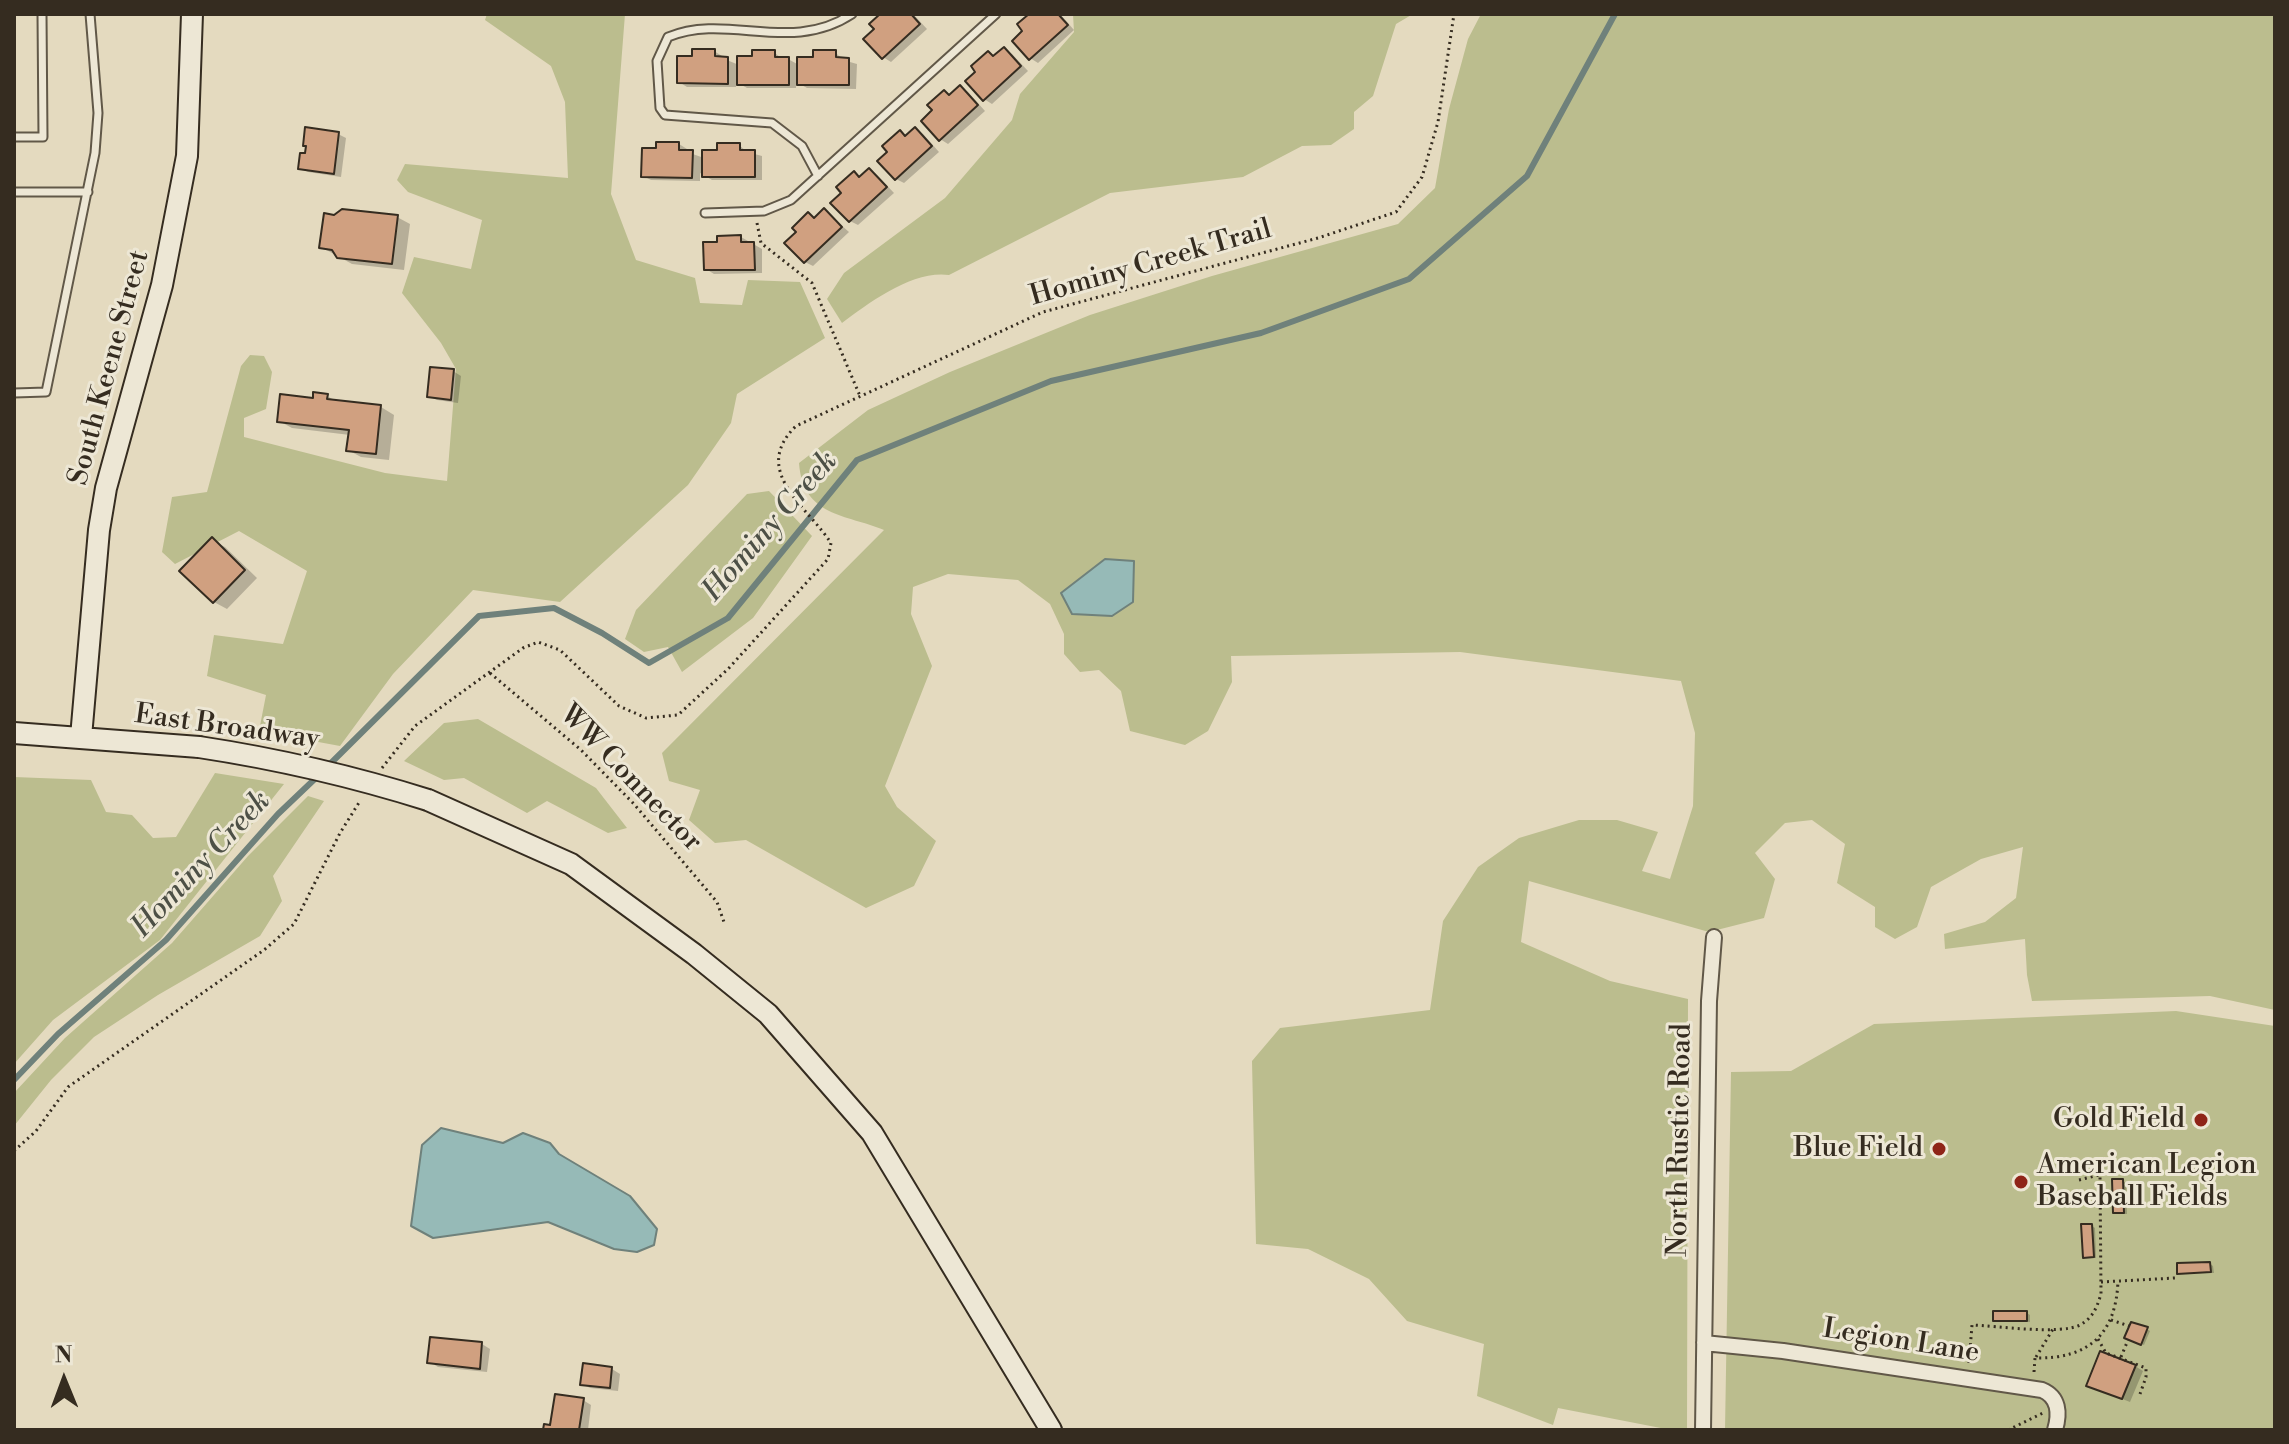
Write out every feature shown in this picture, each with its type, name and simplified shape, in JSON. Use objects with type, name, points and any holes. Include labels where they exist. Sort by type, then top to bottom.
[{"type":"main road","name":"South Keene Street","points":[[81,737],[99,530],[106,488],[162,285],[187,156],[192,14]]},
{"type":"main road","name":"East Broadway","points":[[14,733],[199,747],[331,771],[428,800],[571,864],[694,954],[768,1014],[872,1133],[1051,1430]]},
{"type":"street","name":"North Rustic Road","points":[[1703,1430],[1709,1001],[1714,937]]},
{"type":"street","name":"Legion Lane","points":[[1704,1343],[1783,1351],[2031,1388],[2050,1393],[2057,1406]]},
{"type":"street","points":[[2055,1430],[2057,1406]]},
{"type":"lane","points":[[14,137],[43,137],[42,14]]},
{"type":"lane","points":[[14,393],[46,392],[88,192],[98,113],[90,14]]},
{"type":"lane","points":[[818,176],[802,146],[772,123],[665,115],[660,108],[657,61],[668,37],[680,33],[728,29],[815,32],[852,14]]},
{"type":"lane","points":[[705,213],[755,212],[791,200],[996,14]]},
{"type":"lane","points":[[14,192],[88,192]]},
{"type":"path","name":"Hominy Creek Trail","points":[[821,526],[792,495],[781,478],[777,458],[785,437],[796,426],[1043,312],[1318,238],[1396,212],[1422,177],[1438,122],[1454,14]]},
{"type":"path","points":[[755,212],[761,243],[812,283],[860,396]]},
{"type":"path","name":"WW Connector","points":[[490,673],[581,750],[634,804],[717,902],[725,925]]},
{"type":"path","points":[[2079,1180],[2123,1169]]},
{"type":"path","points":[[1968,1379],[1972,1325],[2053,1329],[2080,1325],[2095,1311],[2101,1294],[2100,1176]]},
{"type":"path","points":[[2101,1282],[2175,1278]]},
{"type":"path","points":[[2035,1358],[2055,1359],[2081,1351],[2098,1339],[2111,1320],[2118,1281]]},
{"type":"path","points":[[2111,1320],[2129,1326]]},
{"type":"path","points":[[2031,1388],[2035,1358],[2053,1329]]},
{"type":"path","points":[[2098,1339],[2106,1353],[2146,1368],[2140,1394]]},
{"type":"path","points":[[2121,1357],[2128,1340]]},
{"type":"path","points":[[2008,1430],[2057,1406]]},
{"type":"green space","points":[[487,14],[625,14],[611,194],[636,260],[695,278],[700,303],[742,305],[748,280],[800,282],[825,338],[737,394],[731,423],[688,485],[560,602],[473,590],[393,674],[340,746],[259,731],[266,695],[207,676],[214,635],[283,644],[307,571],[239,531],[175,564],[162,552],[172,497],[207,492],[241,366],[250,355],[264,356],[272,372],[266,409],[244,418],[244,437],[385,473],[447,481],[456,369],[441,343],[402,293],[414,257],[471,269],[482,220],[408,192],[397,180],[405,164],[568,178],[565,102],[551,66],[485,20]]},
{"type":"green space","points":[[1073,14],[1413,14],[1396,24],[1373,96],[1354,112],[1354,129],[1331,145],[1302,146],[1243,177],[1110,193],[949,275],[921,277],[892,289],[842,323],[827,299],[844,273],[945,198],[1012,120],[1020,94],[1074,32]]},
{"type":"green space","points":[[1481,14],[2275,14],[2275,1010],[2210,996],[2032,1001],[2025,939],[1945,949],[1944,934],[1985,922],[2016,898],[2023,847],[1981,859],[1931,887],[1917,927],[1895,939],[1875,927],[1875,907],[1837,883],[1845,844],[1812,820],[1785,823],[1755,853],[1775,879],[1764,918],[1709,932],[1529,881],[1521,942],[1610,981],[1688,999],[1687,1430],[1671,1430],[1558,1408],[1553,1425],[1477,1396],[1484,1344],[1407,1321],[1369,1279],[1308,1249],[1256,1244],[1252,1061],[1280,1028],[1430,1010],[1443,921],[1478,867],[1519,838],[1579,820],[1617,820],[1658,832],[1642,871],[1670,879],[1693,806],[1695,733],[1681,681],[1460,652],[1231,656],[1232,682],[1208,731],[1185,745],[1130,731],[1121,691],[1099,670],[1080,672],[1064,654],[1064,634],[1050,604],[1018,580],[948,574],[913,587],[911,614],[932,666],[885,786],[897,807],[936,841],[914,886],[866,908],[746,840],[715,843],[689,820],[700,790],[669,781],[662,753],[884,530],[841,516],[818,504],[802,481],[799,463],[868,410],[950,372],[1090,315],[1212,276],[1398,224],[1435,188],[1449,109],[1468,39]]},
{"type":"green space","points":[[769,491],[812,536],[753,618],[682,672],[668,647],[644,652],[625,639],[636,610],[747,494]]},
{"type":"green space","points":[[478,719],[596,788],[627,828],[608,833],[547,801],[527,813],[464,778],[444,780],[404,761],[444,723]]},
{"type":"green space","points":[[215,773],[284,784],[160,940],[53,1020],[14,1064],[14,777],[91,780],[106,812],[132,815],[153,838],[176,837]]},
{"type":"green space","points":[[308,796],[324,801],[273,876],[282,901],[260,936],[158,995],[94,1037],[51,1080],[14,1126],[14,1093],[65,1038],[172,943],[248,856]]},
{"type":"green space","name":"American Legion Baseball Fields","points":[[2176,1011],[2275,1026],[2275,1430],[1725,1430],[1731,1072],[1791,1071],[1874,1024]]},
{"type":"water","points":[[1105,559],[1134,561],[1133,602],[1112,616],[1072,614],[1061,593]]},
{"type":"water","points":[[441,1128],[503,1143],[523,1133],[550,1143],[559,1154],[630,1196],[657,1229],[654,1245],[637,1252],[614,1249],[548,1222],[433,1238],[411,1226],[422,1145]]},
{"type":"building","points":[[880,14],[911,14],[920,24],[882,59],[863,39],[874,29],[869,24]]},
{"type":"building","points":[[1029,14],[1058,14],[1068,25],[1029,60],[1012,41],[1022,31],[1017,24]]},
{"type":"building","points":[[1004,47],[1021,66],[983,101],[965,81],[975,72],[971,66],[988,51],[993,56]]},
{"type":"building","points":[[692,49],[715,49],[715,56],[728,57],[728,84],[677,83],[677,56],[692,56]]},
{"type":"building","points":[[752,50],[775,50],[775,57],[789,57],[789,85],[737,85],[737,56],[752,56]]},
{"type":"building","points":[[813,50],[836,50],[836,57],[849,58],[849,85],[797,85],[797,57],[813,57]]},
{"type":"building","points":[[960,85],[978,105],[939,141],[921,121],[932,110],[927,105],[944,90],[949,95]]},
{"type":"building","points":[[305,127],[339,132],[334,174],[298,169],[300,153],[305,153]]},
{"type":"building","points":[[915,127],[932,146],[895,180],[877,161],[887,152],[882,146],[900,130],[905,136]]},
{"type":"building","points":[[656,142],[679,142],[679,150],[693,150],[692,178],[641,177],[642,148],[656,148]]},
{"type":"building","points":[[717,143],[740,143],[740,150],[755,150],[755,177],[702,177],[702,150],[717,150]]},
{"type":"building","points":[[869,168],[887,187],[849,222],[830,203],[841,193],[836,187],[854,171],[859,177]]},
{"type":"building","points":[[824,208],[842,227],[804,263],[784,243],[796,232],[792,228],[808,212],[814,218]]},
{"type":"building","points":[[342,209],[398,215],[392,264],[337,258],[332,250],[319,248],[324,213],[334,215]]},
{"type":"building","points":[[741,235],[741,242],[754,242],[755,270],[704,270],[703,242],[717,242],[717,236]]},
{"type":"building","points":[[430,367],[454,369],[451,400],[427,397]]},
{"type":"building","points":[[313,392],[328,394],[327,399],[381,405],[376,454],[346,451],[349,430],[277,422],[280,394],[313,398]]},
{"type":"building","points":[[212,537],[245,570],[213,603],[179,571]]},
{"type":"building","points":[[2112,1179],[2123,1179],[2124,1213],[2113,1213]]},
{"type":"building","points":[[2081,1224],[2092,1224],[2094,1257],[2083,1258]]},
{"type":"building","points":[[2210,1262],[2211,1272],[2177,1274],[2177,1263]]},
{"type":"building","points":[[1993,1311],[2027,1311],[2027,1321],[1993,1321]]},
{"type":"building","points":[[2131,1322],[2148,1327],[2141,1345],[2124,1338]]},
{"type":"building","points":[[430,1337],[482,1342],[480,1369],[427,1363]]},
{"type":"building","points":[[2100,1351],[2136,1365],[2122,1399],[2086,1386]]},
{"type":"building","points":[[583,1363],[612,1367],[610,1388],[580,1385]]},
{"type":"building","points":[[555,1394],[584,1398],[579,1430],[543,1430],[544,1424],[550,1425]]},
{"type":"waterway","name":"Hominy Creek","points":[[328,766],[479,616],[554,608],[602,633],[649,663],[728,618],[857,460],[1051,381],[1261,333],[1409,279],[1527,176],[1615,14]]},
{"type":"waterway","name":"Hominy Creek","points":[[14,1080],[58,1034],[166,940],[278,814],[320,774]]},
{"type":"place","name":"Gold Field","points":[[2201,1120]]},
{"type":"place","name":"Blue Field","points":[[1939,1149]]},
{"type":"place","name":"American Legion Baseball Fields","points":[[2021,1182]]}]
